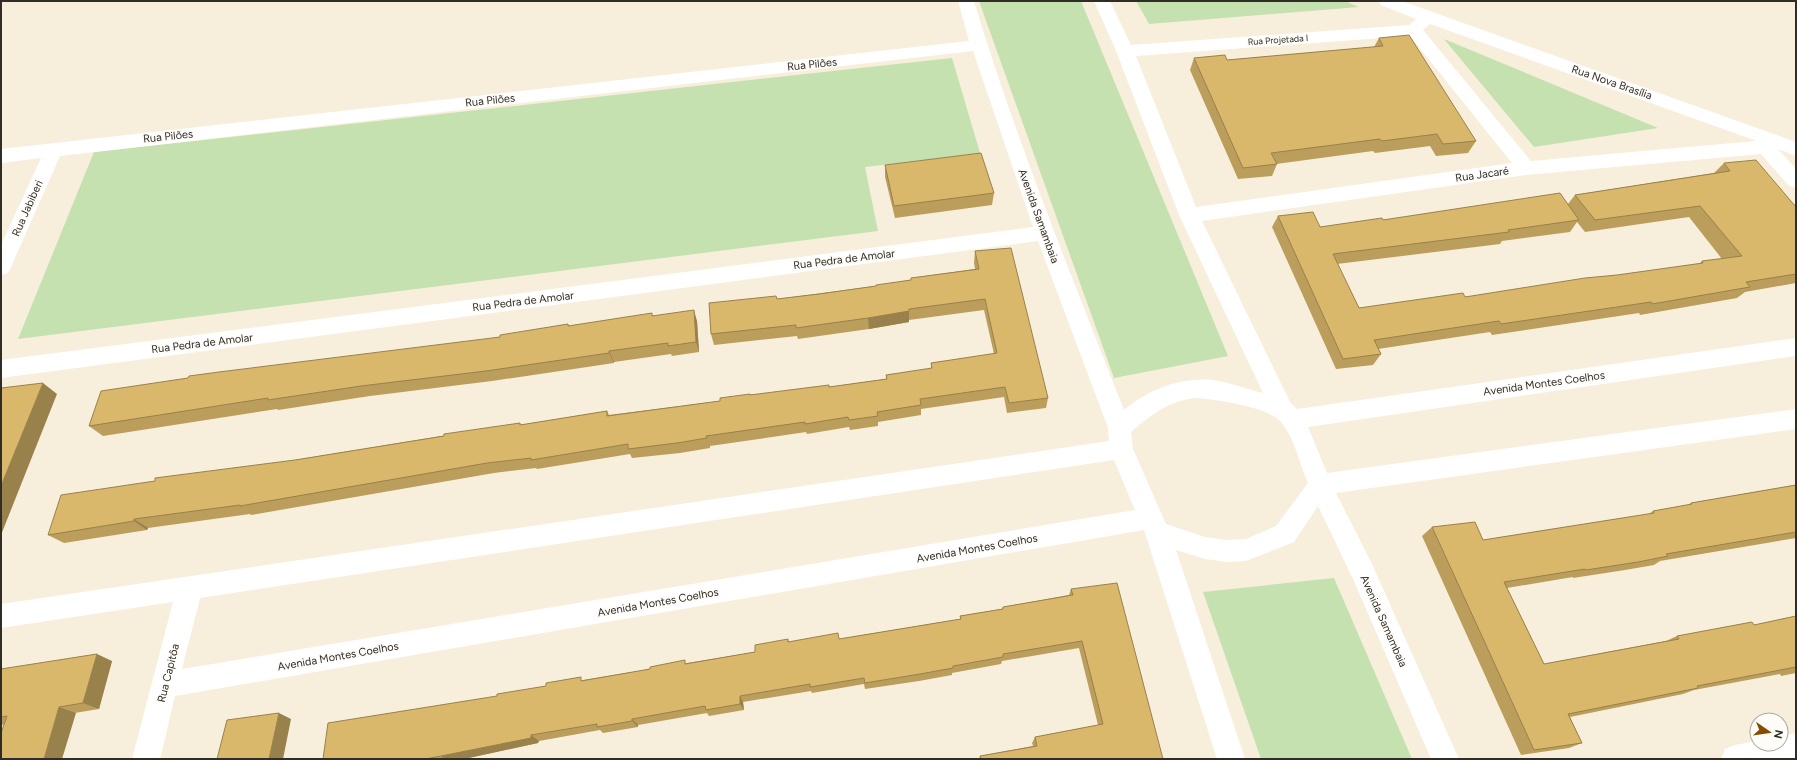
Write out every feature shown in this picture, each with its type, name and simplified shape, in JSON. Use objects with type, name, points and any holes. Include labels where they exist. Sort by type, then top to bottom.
[{"type":"street","name":"Avenida Samambaia","points":[[966,1],[979,45],[1045,233],[1154,526]]},
{"type":"street","points":[[1102,1],[1125,51],[1189,215],[1287,414]]},
{"type":"street","name":"Rua Nova Brasília","points":[[1386,1],[1420,23],[1764,141],[1796,149]]},
{"type":"street","points":[[1420,23],[1526,168]]},
{"type":"street","name":"Rua Projetada I","points":[[1125,51],[1420,23]]},
{"type":"street","name":"Rua Pilões","points":[[1,156],[979,45]]},
{"type":"street","points":[[1764,141],[1796,181]]},
{"type":"street","name":"Rua Jacaré","points":[[1189,215],[1526,168],[1764,141]]},
{"type":"street","name":"Rua Jabiberi","points":[[1,267],[54,149]]},
{"type":"street","name":"Rua Pedra de Amolar","points":[[1,369],[1045,233]]},
{"type":"street","name":"Avenida Montes Coelhos","points":[[1287,414],[1796,347]]},
{"type":"street","points":[[1,616],[1120,438],[1140,409],[1164,395],[1182,389],[1202,389],[1228,392],[1287,414]]},
{"type":"street","name":"Avenida Samambaia","points":[[1287,414],[1351,547],[1445,759]]},
{"type":"street","points":[[1154,526],[1205,548],[1246,550],[1285,534],[1320,485],[1796,419]]},
{"type":"street","points":[[1154,526],[1231,759]]},
{"type":"street","name":"Avenida Montes Coelhos","points":[[165,685],[1154,526]]},
{"type":"street","name":"Rua Capitôa","points":[[146,759],[190,587]]},
{"type":"street","points":[[1735,759],[1796,747]]},
{"type":"green space","points":[[979,1],[1081,1],[1228,356],[1114,378]]},
{"type":"green space","points":[[1136,1],[1345,1],[1359,7],[1149,24]]},
{"type":"green space","points":[[1444,39],[1658,128],[1534,147]]},
{"type":"green space","points":[[952,58],[980,153],[865,167],[878,231],[18,339],[94,152]]},
{"type":"green space","points":[[1334,578],[1412,759],[1261,759],[1203,592]]},
{"type":"building","points":[[1409,35],[1476,141],[1443,144],[1437,134],[1382,141],[1380,139],[1271,153],[1277,164],[1243,168],[1194,58],[1225,55],[1227,60],[1383,46],[1379,38]]},
{"type":"building","points":[[981,153],[994,193],[894,206],[885,165]]},
{"type":"building","points":[[1756,160],[1796,207],[1796,274],[1746,282],[1750,287],[1652,304],[1651,302],[1501,324],[1499,321],[1374,340],[1381,354],[1343,359],[1278,216],[1313,212],[1320,227],[1382,218],[1383,220],[1560,193],[1579,220],[1508,230],[1509,232],[1333,254],[1359,308],[1463,293],[1465,297],[1585,278],[1703,263],[1702,261],[1742,256],[1700,206],[1595,220],[1575,195],[1730,171],[1724,163]]},
{"type":"building","points":[[1011,248],[1048,398],[1009,403],[1005,387],[920,399],[921,405],[877,412],[878,416],[849,420],[848,417],[805,424],[805,422],[706,436],[707,438],[677,443],[628,449],[628,444],[531,460],[531,458],[487,463],[240,506],[134,519],[134,521],[48,535],[61,495],[155,481],[155,478],[295,460],[444,436],[444,434],[520,423],[520,425],[607,411],[607,416],[720,401],[720,398],[750,394],[829,385],[829,387],[887,379],[886,375],[932,368],[931,363],[997,353],[985,299],[909,309],[909,311],[868,318],[796,328],[796,325],[711,334],[709,303],[776,296],[777,299],[819,294],[911,280],[911,278],[979,269],[975,251]]},
{"type":"building","points":[[694,310],[696,342],[668,346],[668,343],[486,371],[361,386],[268,400],[268,398],[89,426],[101,391],[188,378],[189,376],[500,337],[500,335],[568,324],[568,326],[652,313],[652,316]]},
{"type":"building","points":[[43,383],[1,486],[1,388]]},
{"type":"building","points":[[1796,485],[1796,532],[1666,554],[1668,556],[1638,562],[1504,582],[1544,664],[1679,639],[1677,636],[1752,622],[1754,625],[1796,616],[1796,667],[1697,686],[1698,688],[1568,714],[1582,743],[1534,750],[1432,527],[1475,522],[1483,540],[1654,513],[1653,511],[1692,504],[1691,503]]},
{"type":"building","points":[[1117,583],[1163,759],[981,759],[980,756],[1037,746],[1035,737],[1103,724],[1082,641],[1003,654],[1003,657],[953,666],[953,668],[865,683],[864,678],[810,687],[810,684],[740,696],[740,704],[706,710],[705,706],[597,727],[597,724],[531,735],[531,738],[425,759],[323,759],[328,723],[497,696],[497,694],[546,686],[546,683],[581,677],[581,681],[650,669],[650,667],[685,660],[685,664],[755,652],[755,645],[788,639],[788,642],[838,633],[839,639],[961,619],[960,616],[1073,595],[1071,589]]},
{"type":"building","points":[[97,654],[83,703],[59,707],[44,759],[1,759],[1,733],[7,716],[1,717],[1,669]]},
{"type":"building","points":[[279,713],[269,759],[217,759],[227,720]]}]
